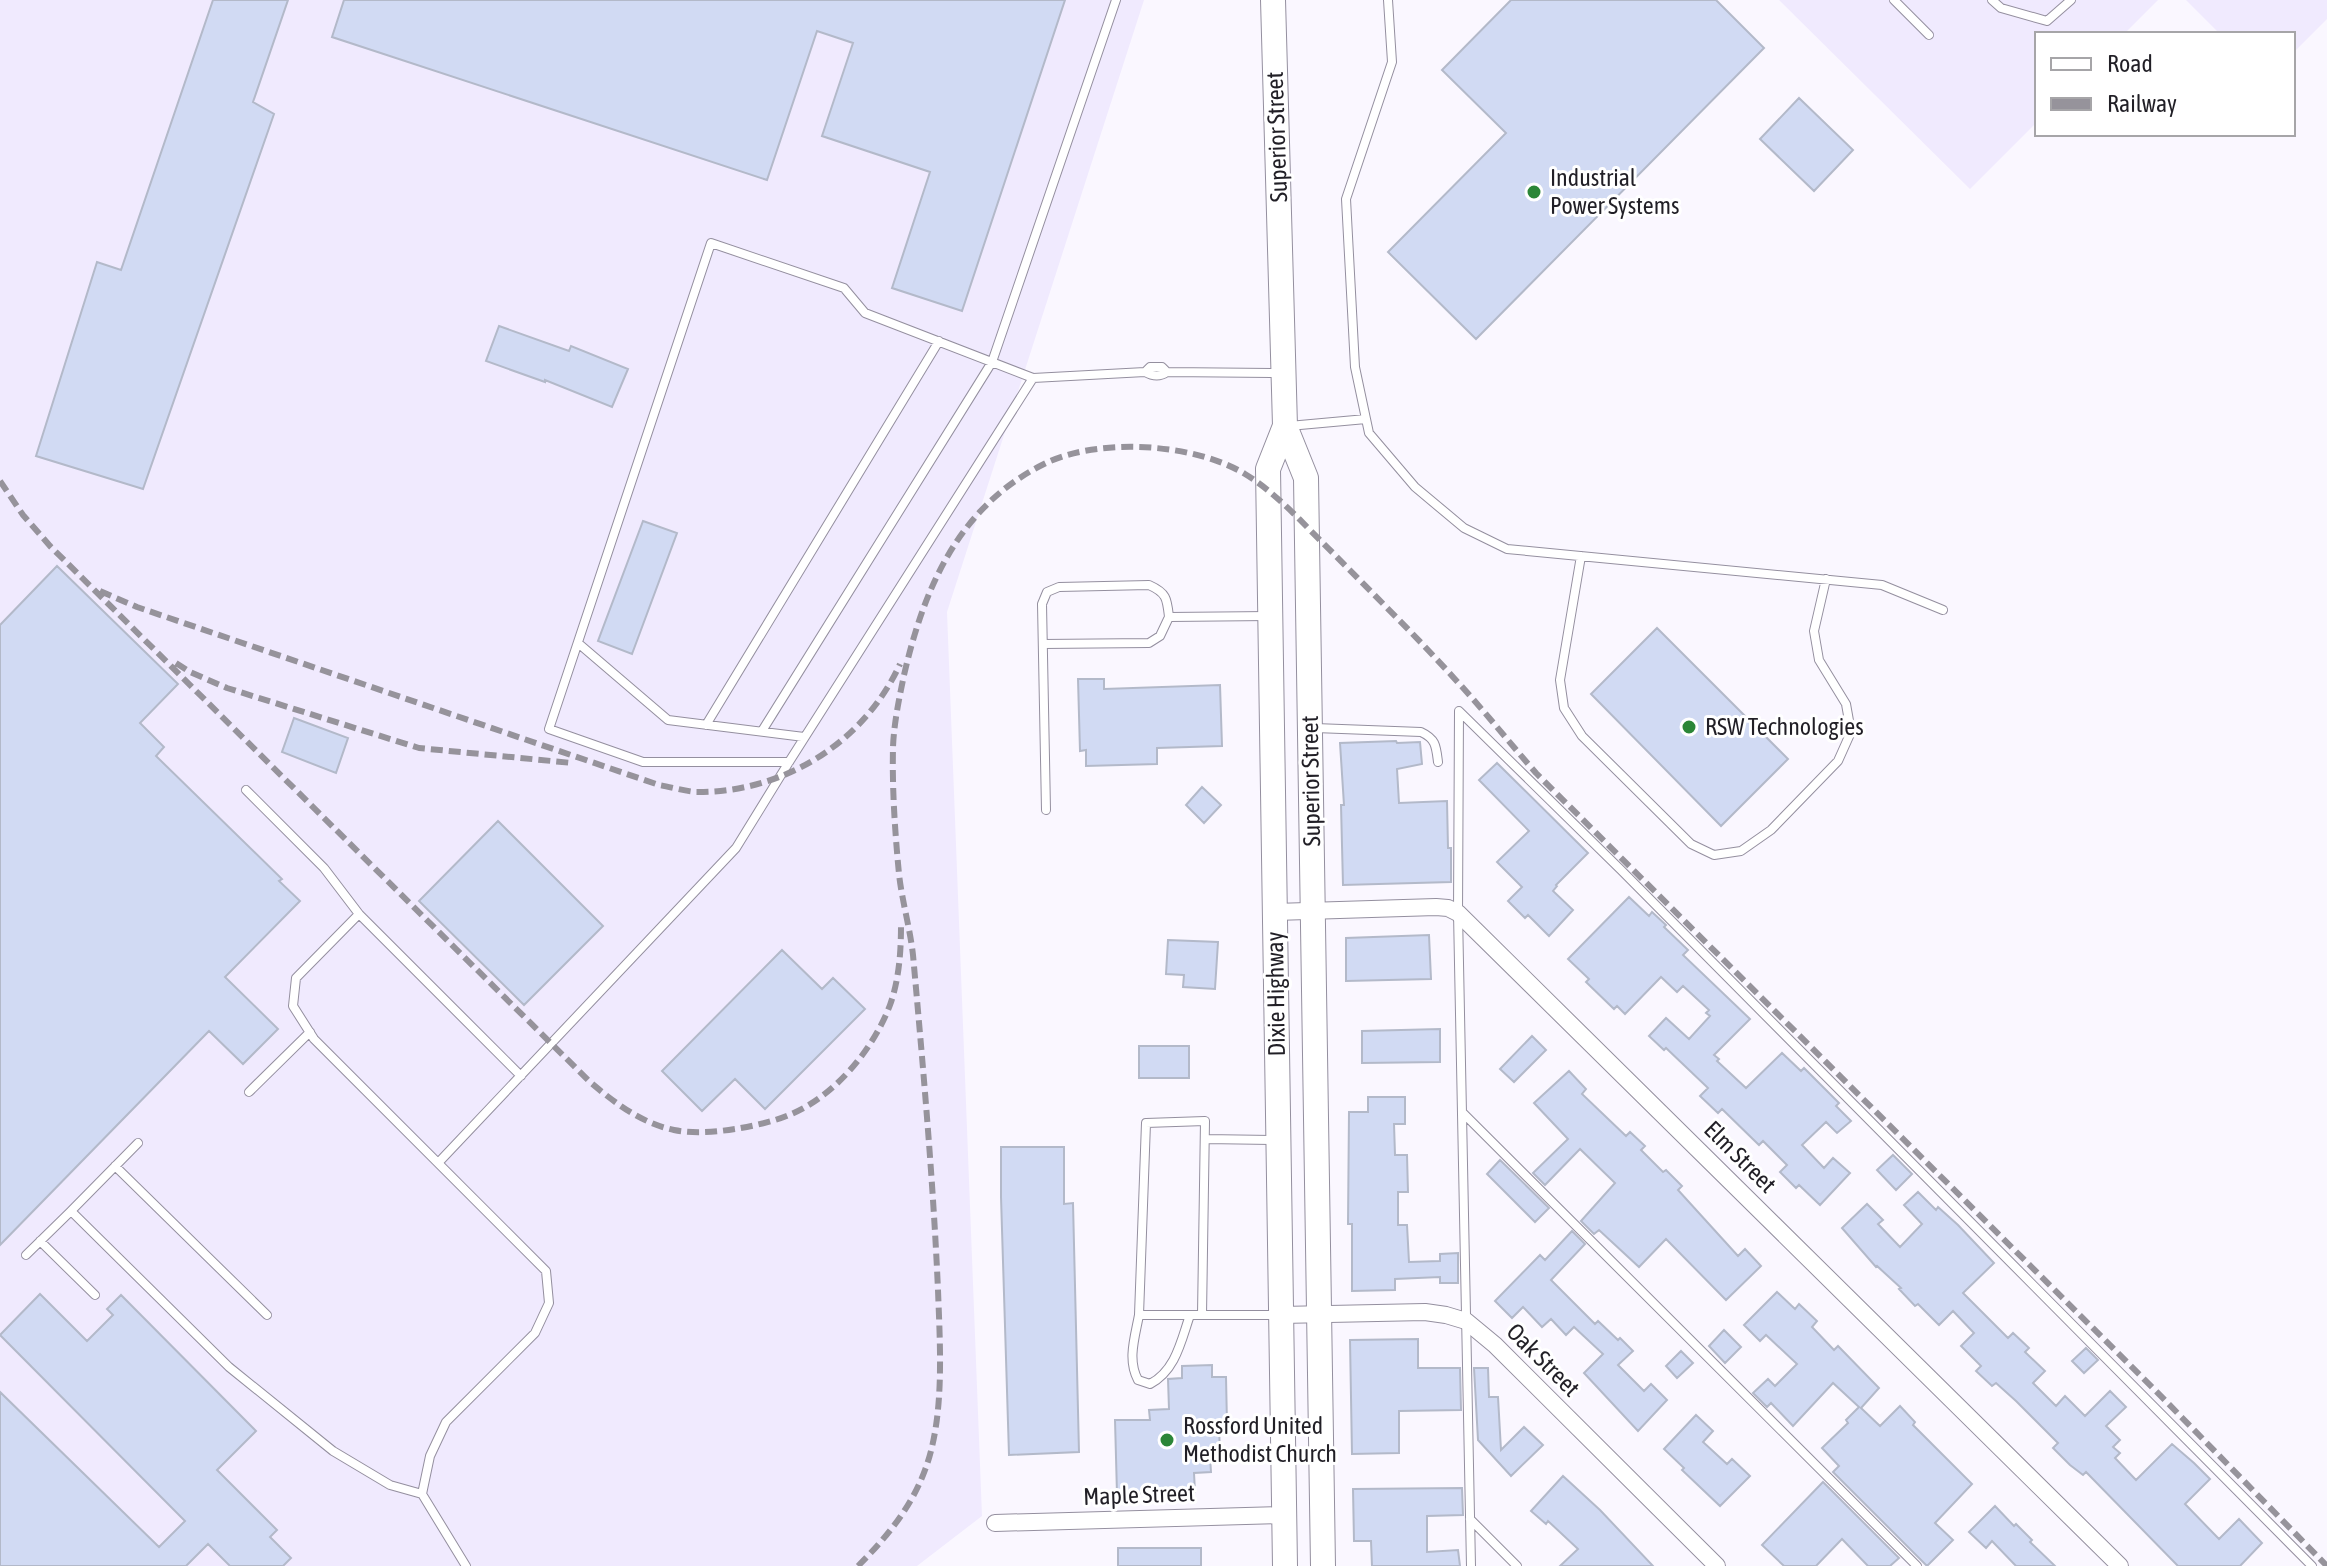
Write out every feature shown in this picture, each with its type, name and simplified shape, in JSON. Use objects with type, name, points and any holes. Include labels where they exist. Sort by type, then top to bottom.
[{"type":"main road","name":"Superior Street","points":[[1273,0],[1285,426],[1306,478],[1323,1566]]},
{"type":"main road","name":"Dixie Highway","points":[[1285,426],[1268,469],[1285,1566]]},
{"type":"main road","points":[[1270,616],[1308,617]]},
{"type":"street","points":[[1275,912],[1436,907],[1458,913]]},
{"type":"street","name":"Elm Street","points":[[1458,913],[2120,1566]]},
{"type":"street","name":"Oak Street","points":[[1281,1315],[1425,1312],[1466,1321],[1495,1345],[1717,1566]]},
{"type":"street","name":"Maple Street","points":[[995,1523],[1284,1515]]},
{"type":"lane","points":[[762,731],[992,362],[1116,0]]},
{"type":"lane","points":[[1388,0],[1392,62],[1346,199],[1355,367],[1369,433],[1415,487],[1464,528],[1507,549],[1882,585],[1943,610]]},
{"type":"lane","points":[[1894,0],[1929,35]]},
{"type":"lane","points":[[1992,0],[2001,8],[2047,21],[2071,0]]},
{"type":"lane","points":[[789,762],[643,762],[549,729],[711,243],[844,288],[865,313],[1033,378],[1145,372],[1150,367],[1162,367],[1167,372],[1284,373]]},
{"type":"lane","points":[[706,725],[939,341]]},
{"type":"lane","points":[[439,1162],[736,848],[1033,378]]},
{"type":"lane","points":[[1285,426],[1366,419]]},
{"type":"lane","points":[[1581,556],[1560,680],[1564,708],[1582,736],[1691,844],[1714,855],[1741,851],[1771,830],[1838,761],[1851,732],[1846,704],[1819,660],[1816,646],[1814,631],[1826,579]]},
{"type":"lane","points":[[1043,644],[1149,643],[1160,636],[1169,617],[1167,601],[1161,590],[1149,585],[1059,587],[1047,592],[1042,604],[1046,810]]},
{"type":"lane","points":[[1169,617],[1270,616]]},
{"type":"lane","points":[[578,643],[668,720],[804,737]]},
{"type":"lane","points":[[1471,1566],[1458,913],[1459,711],[2312,1566]]},
{"type":"lane","points":[[1310,728],[1421,732],[1431,737],[1437,747],[1438,762]]},
{"type":"lane","points":[[246,790],[324,868],[359,914],[521,1076]]},
{"type":"lane","points":[[359,914],[296,978],[293,1006],[314,1039],[546,1271],[549,1303],[535,1333],[446,1422],[430,1456],[422,1494]]},
{"type":"lane","points":[[249,1092],[310,1032]]},
{"type":"lane","points":[[1462,1113],[1917,1566]]},
{"type":"lane","points":[[1190,1315],[1172,1365],[1161,1378],[1150,1384],[1138,1380],[1133,1371],[1132,1356],[1139,1315],[1146,1123],[1205,1121],[1202,1315]]},
{"type":"lane","points":[[1205,1139],[1278,1140]]},
{"type":"lane","points":[[26,1255],[138,1143]]},
{"type":"lane","points":[[115,1166],[267,1315]]},
{"type":"lane","points":[[71,1211],[229,1367],[333,1451],[390,1485],[422,1494],[466,1566]]},
{"type":"lane","points":[[40,1241],[95,1295]]},
{"type":"lane","points":[[1139,1315],[1281,1315]]},
{"type":"lane","points":[[1470,1519],[1517,1566]]},
{"type":"shaded area","points":[[0,0],[1144,0],[947,612],[982,1516],[917,1566],[0,1566]]},
{"type":"shaded area","points":[[1779,0],[2158,0],[2126,32],[2035,32],[2035,124],[1970,189]]},
{"type":"shaded area","points":[[2186,0],[2327,0],[2327,19],[2295,51],[2295,32],[2218,32]]},
{"type":"building","points":[[213,0],[288,0],[253,102],[274,114],[143,489],[36,456],[97,262],[121,270]]},
{"type":"building","points":[[344,0],[1065,0],[962,311],[892,288],[930,172],[822,136],[853,43],[817,31],[767,180],[332,37]]},
{"type":"building","name":"Industrial Power Systems","points":[[1511,0],[1716,0],[1764,48],[1476,339],[1388,252],[1506,133],[1442,70]]},
{"type":"building","points":[[1799,98],[1853,150],[1814,191],[1760,139]]},
{"type":"building","points":[[499,326],[569,351],[571,346],[628,369],[612,407],[486,361]]},
{"type":"building","points":[[643,521],[677,533],[632,654],[598,641]]},
{"type":"building","points":[[57,566],[178,684],[140,723],[164,747],[156,756],[282,879],[279,881],[300,901],[225,977],[278,1029],[243,1064],[209,1031],[0,1245],[0,625]]},
{"type":"building","name":"RSW Technologies","points":[[1657,628],[1788,759],[1721,826],[1591,694]]},
{"type":"building","points":[[1078,679],[1104,679],[1104,689],[1220,685],[1222,746],[1157,748],[1157,764],[1086,766],[1086,750],[1080,751]]},
{"type":"building","points":[[294,718],[348,738],[336,773],[282,752]]},
{"type":"building","points":[[1420,742],[1422,764],[1397,769],[1399,803],[1447,801],[1451,882],[1343,885],[1341,805],[1344,805],[1340,743]]},
{"type":"building","points":[[1497,763],[1588,853],[1553,891],[1573,910],[1549,936],[1508,901],[1522,887],[1497,862],[1529,831],[1479,780]]},
{"type":"building","points":[[1202,787],[1221,805],[1204,823],[1186,805]]},
{"type":"building","points":[[498,821],[603,926],[524,1005],[419,901]]},
{"type":"building","points":[[1629,897],[1649,916],[1652,912],[1666,925],[1664,927],[1688,950],[1683,955],[1750,1019],[1714,1055],[1719,1059],[1717,1061],[1746,1088],[1782,1053],[1801,1071],[1804,1068],[1839,1103],[1836,1106],[1851,1121],[1837,1133],[1826,1122],[1802,1145],[1824,1168],[1833,1158],[1850,1173],[1820,1205],[1780,1172],[1787,1165],[1763,1141],[1759,1145],[1722,1109],[1718,1113],[1700,1096],[1708,1088],[1649,1036],[1666,1018],[1689,1039],[1710,1016],[1706,1013],[1709,1010],[1683,986],[1677,992],[1661,977],[1625,1014],[1617,1006],[1614,1009],[1586,982],[1589,979],[1568,959]]},
{"type":"building","points":[[1429,935],[1431,979],[1346,981],[1346,938]]},
{"type":"building","points":[[1168,940],[1218,942],[1215,989],[1183,987],[1184,975],[1166,974]]},
{"type":"building","points":[[782,950],[822,989],[833,978],[865,1009],[765,1109],[735,1079],[702,1111],[662,1071]]},
{"type":"building","points":[[1440,1029],[1440,1062],[1362,1063],[1362,1031]]},
{"type":"building","points":[[1532,1036],[1546,1050],[1514,1082],[1500,1069]]},
{"type":"building","points":[[1139,1046],[1189,1046],[1189,1078],[1139,1078]]},
{"type":"building","points":[[1569,1071],[1586,1089],[1582,1094],[1626,1136],[1630,1132],[1645,1146],[1641,1150],[1682,1186],[1678,1190],[1738,1256],[1745,1249],[1761,1266],[1726,1300],[1666,1239],[1639,1267],[1599,1230],[1594,1234],[1581,1221],[1615,1183],[1580,1149],[1545,1185],[1533,1173],[1568,1139],[1534,1103]]},
{"type":"building","points":[[1368,1097],[1405,1097],[1405,1124],[1394,1124],[1395,1155],[1407,1155],[1408,1192],[1398,1192],[1398,1225],[1407,1225],[1409,1262],[1440,1261],[1440,1254],[1458,1253],[1458,1283],[1440,1283],[1440,1277],[1395,1279],[1395,1290],[1352,1291],[1352,1224],[1348,1224],[1349,1112],[1368,1112]]},
{"type":"building","points":[[1001,1147],[1064,1147],[1064,1204],[1073,1203],[1079,1452],[1009,1455]]},
{"type":"building","points":[[1893,1155],[1912,1174],[1896,1190],[1877,1170]]},
{"type":"building","points":[[1500,1160],[1549,1208],[1535,1222],[1487,1174]]},
{"type":"building","points":[[1918,1192],[1936,1210],[1938,1207],[1958,1225],[1994,1263],[1963,1293],[2008,1338],[2013,1333],[2029,1348],[2025,1352],[2045,1371],[2033,1383],[2056,1406],[2065,1396],[2085,1416],[2110,1391],[2126,1407],[2106,1426],[2120,1440],[2113,1447],[2120,1453],[2115,1458],[2136,1480],[2172,1444],[2194,1463],[2210,1479],[2185,1504],[2219,1539],[2239,1519],[2262,1543],[2240,1566],[2178,1566],[2086,1472],[2083,1475],[2053,1448],[2058,1443],[2016,1401],[1976,1371],[1981,1366],[1961,1346],[1974,1333],[1953,1311],[1939,1325],[1876,1267],[1842,1228],[1867,1204],[1883,1220],[1878,1224],[1900,1247],[1922,1224],[1904,1205]]},
{"type":"building","points":[[1572,1231],[1585,1244],[1551,1280],[1595,1324],[1598,1321],[1633,1351],[1618,1365],[1644,1391],[1651,1384],[1667,1400],[1638,1431],[1584,1373],[1603,1354],[1574,1327],[1566,1335],[1551,1319],[1542,1327],[1523,1307],[1512,1318],[1495,1301],[1540,1255],[1545,1260]]},
{"type":"building","points":[[1777,1292],[1795,1309],[1799,1304],[1817,1321],[1812,1327],[1834,1350],[1838,1346],[1879,1388],[1861,1408],[1880,1426],[1900,1406],[1915,1422],[1913,1425],[1972,1484],[1935,1523],[1953,1540],[1927,1566],[1833,1472],[1839,1466],[1822,1448],[1848,1423],[1846,1420],[1859,1407],[1833,1383],[1793,1426],[1771,1403],[1767,1407],[1753,1393],[1768,1379],[1775,1386],[1797,1364],[1766,1335],[1760,1341],[1744,1325]]},
{"type":"building","points":[[40,1294],[87,1341],[113,1315],[107,1309],[121,1295],[256,1431],[217,1470],[277,1530],[270,1537],[291,1558],[283,1566],[230,1566],[208,1544],[186,1566],[0,1566],[0,1392],[159,1547],[185,1521],[0,1335]]},
{"type":"building","points":[[1724,1330],[1741,1347],[1725,1363],[1709,1346]]},
{"type":"building","points":[[1418,1339],[1418,1368],[1460,1368],[1461,1410],[1399,1411],[1399,1453],[1352,1454],[1350,1340]]},
{"type":"building","points":[[2086,1348],[2098,1360],[2084,1373],[2072,1361]]},
{"type":"building","points":[[1681,1351],[1693,1363],[1677,1378],[1666,1366]]},
{"type":"building","name":"Rossford United Methodist Church","points":[[1212,1365],[1212,1377],[1226,1377],[1227,1424],[1219,1424],[1220,1456],[1210,1457],[1211,1472],[1194,1473],[1195,1492],[1117,1494],[1115,1420],[1150,1420],[1149,1410],[1169,1409],[1168,1379],[1182,1378],[1182,1366]]},
{"type":"building","points":[[1474,1368],[1488,1368],[1489,1397],[1498,1397],[1501,1450],[1524,1427],[1543,1445],[1511,1476],[1478,1440]]},
{"type":"building","points":[[1696,1415],[1713,1431],[1703,1442],[1727,1464],[1732,1459],[1750,1476],[1720,1506],[1664,1449]]},
{"type":"building","points":[[1563,1476],[1653,1566],[1560,1566],[1578,1549],[1548,1521],[1546,1524],[1531,1511]]},
{"type":"building","points":[[1823,1482],[1899,1558],[1890,1566],[1868,1566],[1842,1539],[1816,1566],[1784,1566],[1762,1545]]},
{"type":"building","points":[[1462,1488],[1463,1515],[1427,1516],[1427,1552],[1458,1550],[1460,1566],[1372,1566],[1371,1541],[1354,1541],[1353,1489]]},
{"type":"building","points":[[1995,1506],[2055,1566],[2016,1566],[1992,1541],[1986,1548],[1969,1532]]},
{"type":"building","points":[[1118,1548],[1201,1548],[1201,1566],[1118,1566]]},
{"type":"railway","points":[[858,1566],[897,1522],[919,1484],[936,1427],[940,1381],[938,1290],[927,1122],[913,955],[899,874],[894,810],[894,738],[904,675],[922,611],[935,581],[968,526],[989,502],[1044,464],[1066,455],[1118,447],[1146,447],[1200,456],[1245,474],[1280,501],[1438,661],[1536,773],[2155,1390],[2327,1566]]},
{"type":"railway","points":[[0,481],[23,515],[50,546],[590,1082],[640,1117],[674,1130],[720,1131],[783,1117],[821,1097],[850,1070],[883,1022],[897,976],[901,926]]},
{"type":"railway","points":[[100,591],[137,607],[659,785],[696,792],[760,784],[817,758],[843,739],[865,717],[900,664]]},
{"type":"railway","points":[[176,663],[227,688],[419,748],[572,763]]},
{"type":"place","name":"Industrial Power Systems","points":[[1534,192]]},
{"type":"place","name":"RSW Technologies","points":[[1689,727]]},
{"type":"place","name":"Rossford United Methodist Church","points":[[1167,1440]]}]
